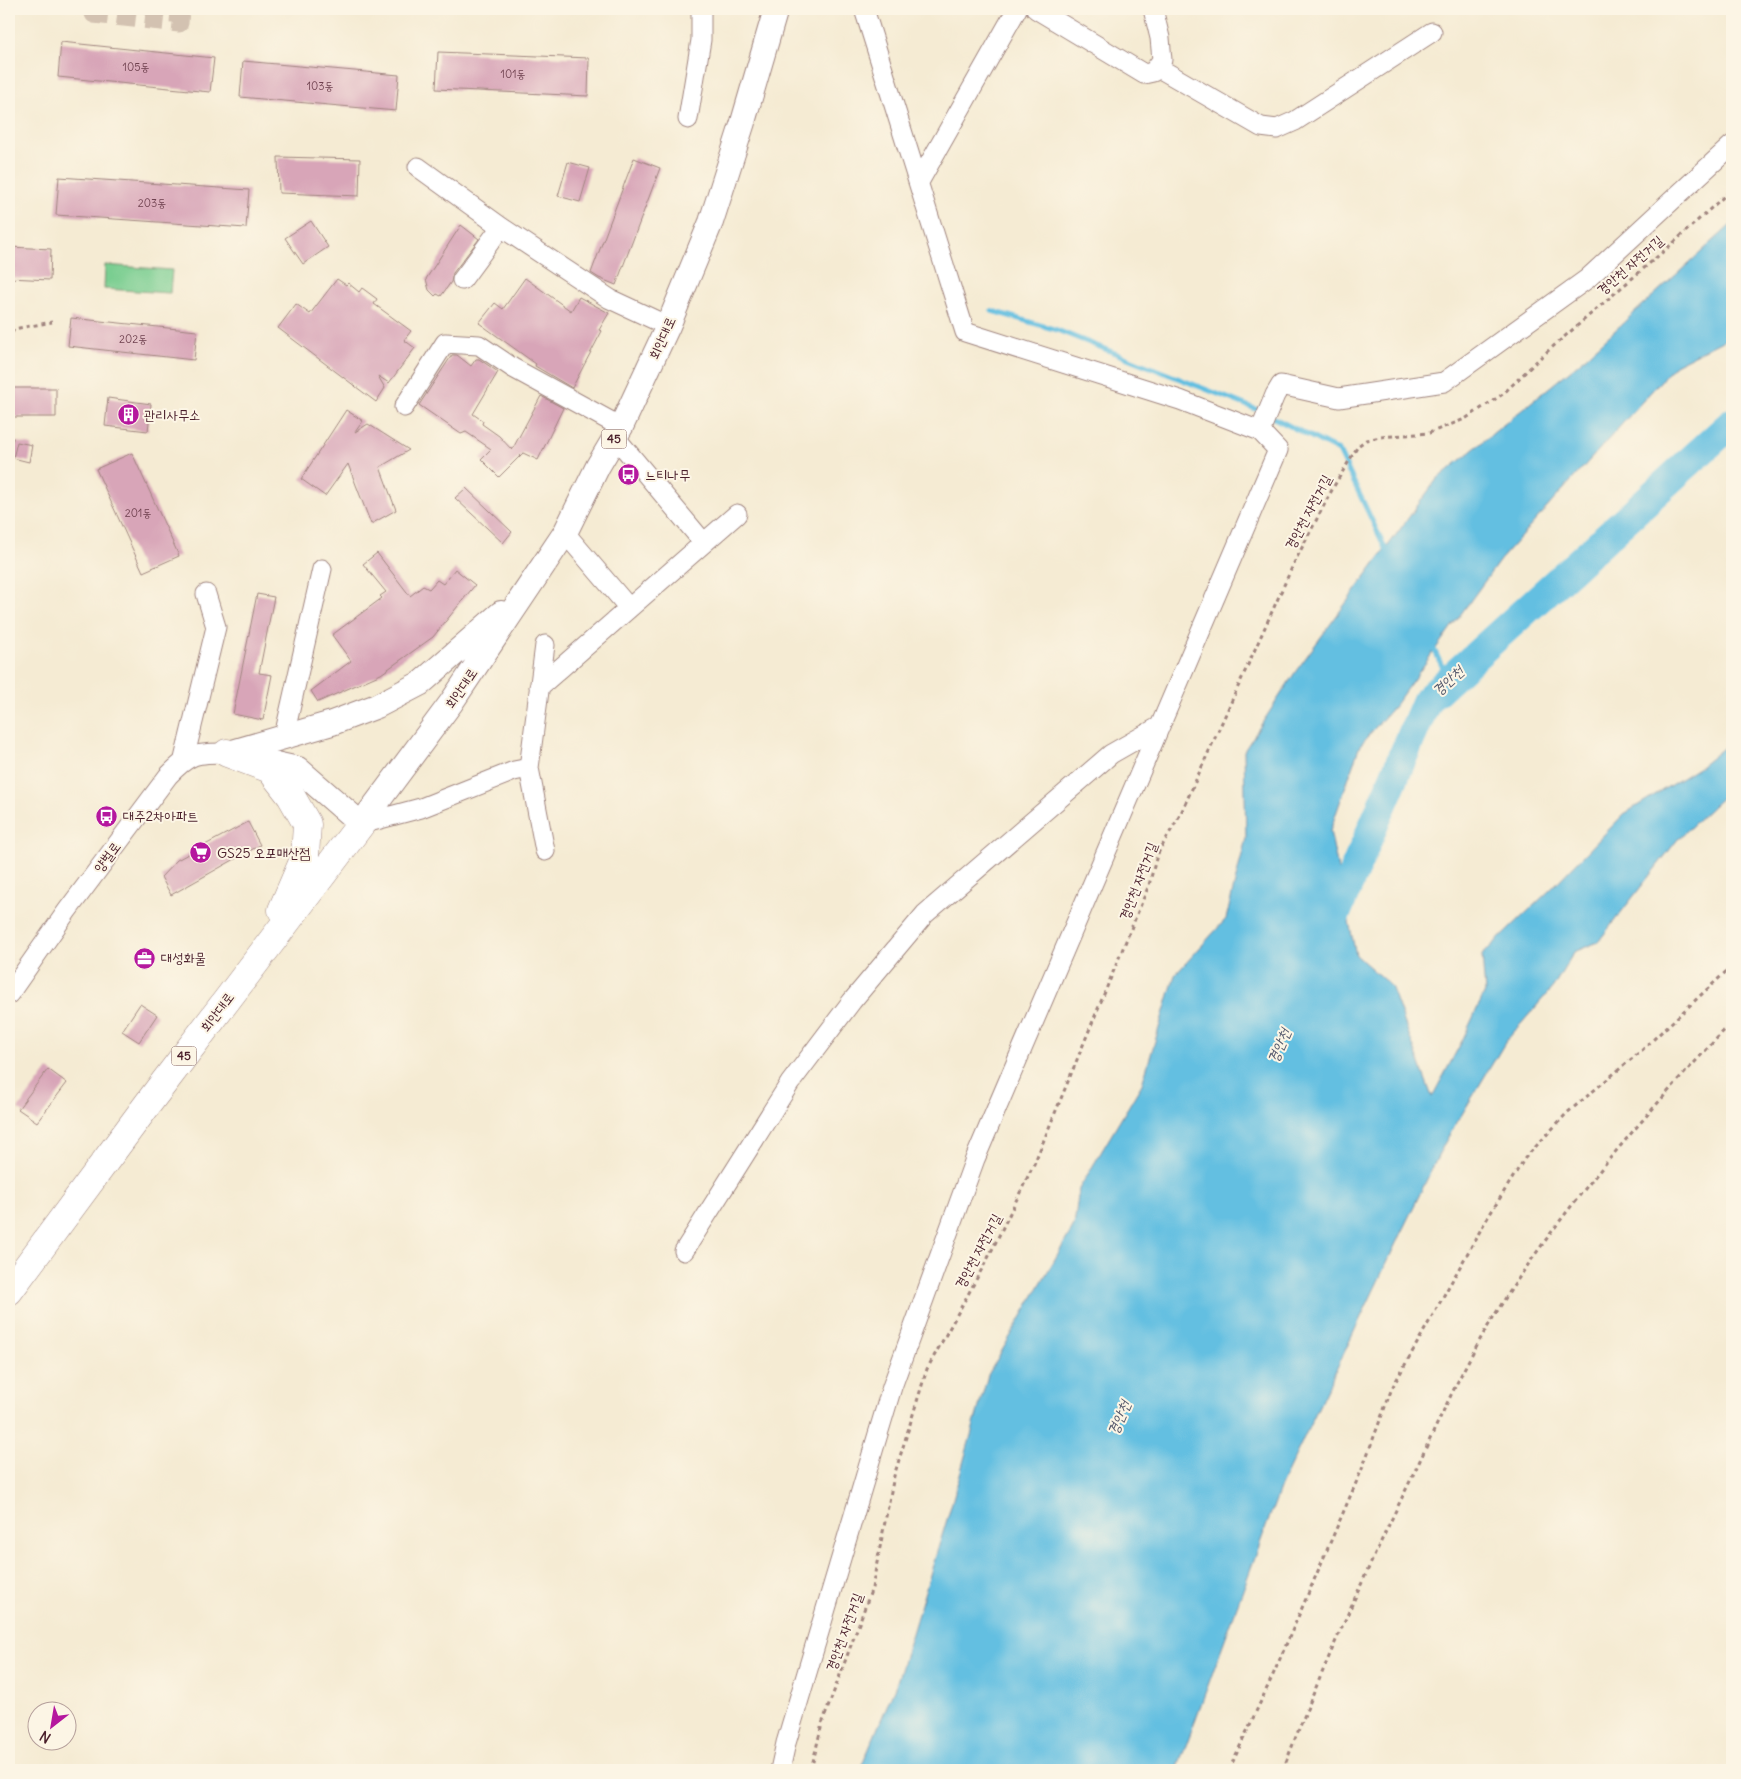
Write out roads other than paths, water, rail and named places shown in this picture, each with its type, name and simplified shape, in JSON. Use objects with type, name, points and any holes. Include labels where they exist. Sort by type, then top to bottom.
[{"type":"highway","points":[[227,753],[270,769],[291,796],[307,824],[305,857],[266,947]]},
{"type":"highway","name":"회안대로","points":[[9,1291],[266,947],[361,824]]},
{"type":"main road","name":"회안대로","points":[[361,824],[451,703],[565,533],[598,466],[618,432],[668,326],[711,222],[744,122],[776,9]]},
{"type":"main road","points":[[227,753],[332,723],[377,706],[421,683],[525,592]]},
{"type":"main road","points":[[227,753],[298,769],[361,824]]},
{"type":"street","points":[[688,119],[701,40],[701,9]]},
{"type":"street","points":[[780,1770],[786,1743],[892,1387],[975,1159],[1278,450],[1262,428],[965,332],[864,9]]},
{"type":"street","points":[[919,182],[1017,9]]},
{"type":"street","points":[[1036,9],[1144,74],[1153,72],[1162,60],[1160,38],[1153,9]]},
{"type":"street","points":[[1158,67],[1261,127],[1277,129],[1295,121],[1432,32]]},
{"type":"street","points":[[1262,428],[1281,385],[1340,398],[1444,382],[1587,279],[1732,145]]},
{"type":"street","points":[[418,167],[501,226],[610,299],[668,326]]},
{"type":"street","points":[[462,280],[501,226]]},
{"type":"street","points":[[404,407],[445,343],[479,345],[618,432],[704,543]]},
{"type":"street","points":[[539,687],[737,514]]},
{"type":"street","points":[[565,533],[629,608]]},
{"type":"street","points":[[284,736],[322,569]]},
{"type":"street","points":[[184,759],[216,627],[206,594]]},
{"type":"street","points":[[545,645],[529,768],[545,851]]},
{"type":"street","points":[[684,1251],[790,1083],[852,1001],[925,914],[1111,754],[1160,726]]},
{"type":"street","points":[[184,759],[203,753],[227,753]]},
{"type":"street","name":"양벌로","points":[[9,994],[66,911],[168,776],[184,759]]},
{"type":"street","points":[[361,824],[421,808],[514,771],[529,768]]},
{"type":"water","points":[[1732,224],[1732,336],[1675,365],[1500,560],[1395,705],[1360,745],[1330,831],[1356,955],[1391,986],[1432,1097],[1461,1043],[1485,992],[1482,955],[1551,889],[1624,814],[1700,767],[1732,741],[1732,788],[1678,839],[1598,942],[1574,952],[1553,987],[1506,1041],[1444,1144],[1281,1486],[1177,1770],[860,1770],[897,1682],[949,1513],[988,1375],[1074,1226],[1079,1189],[1142,1084],[1175,975],[1226,919],[1246,838],[1244,751],[1296,671],[1437,479],[1578,364]]},
{"type":"waterway","points":[[992,311],[1057,330],[1263,412]]},
{"type":"waterway","points":[[1270,416],[1339,451],[1388,554]]},
{"type":"waterway","name":"경안천","points":[[1328,932],[1427,700],[1732,423]]},
{"type":"waterway","points":[[1432,645],[1448,679]]},
{"type":"tunnel","points":[[94,9],[94,14],[179,23],[180,9]]},
{"type":"place","name":"관리사무소","points":[[128,415]]},
{"type":"place","name":"느티나무","points":[[629,475]]},
{"type":"place","name":"대주2차아파트","points":[[107,816]]},
{"type":"place","name":"GS25 오포매산점","points":[[201,853]]},
{"type":"place","name":"대성화물","points":[[145,958]]}]
